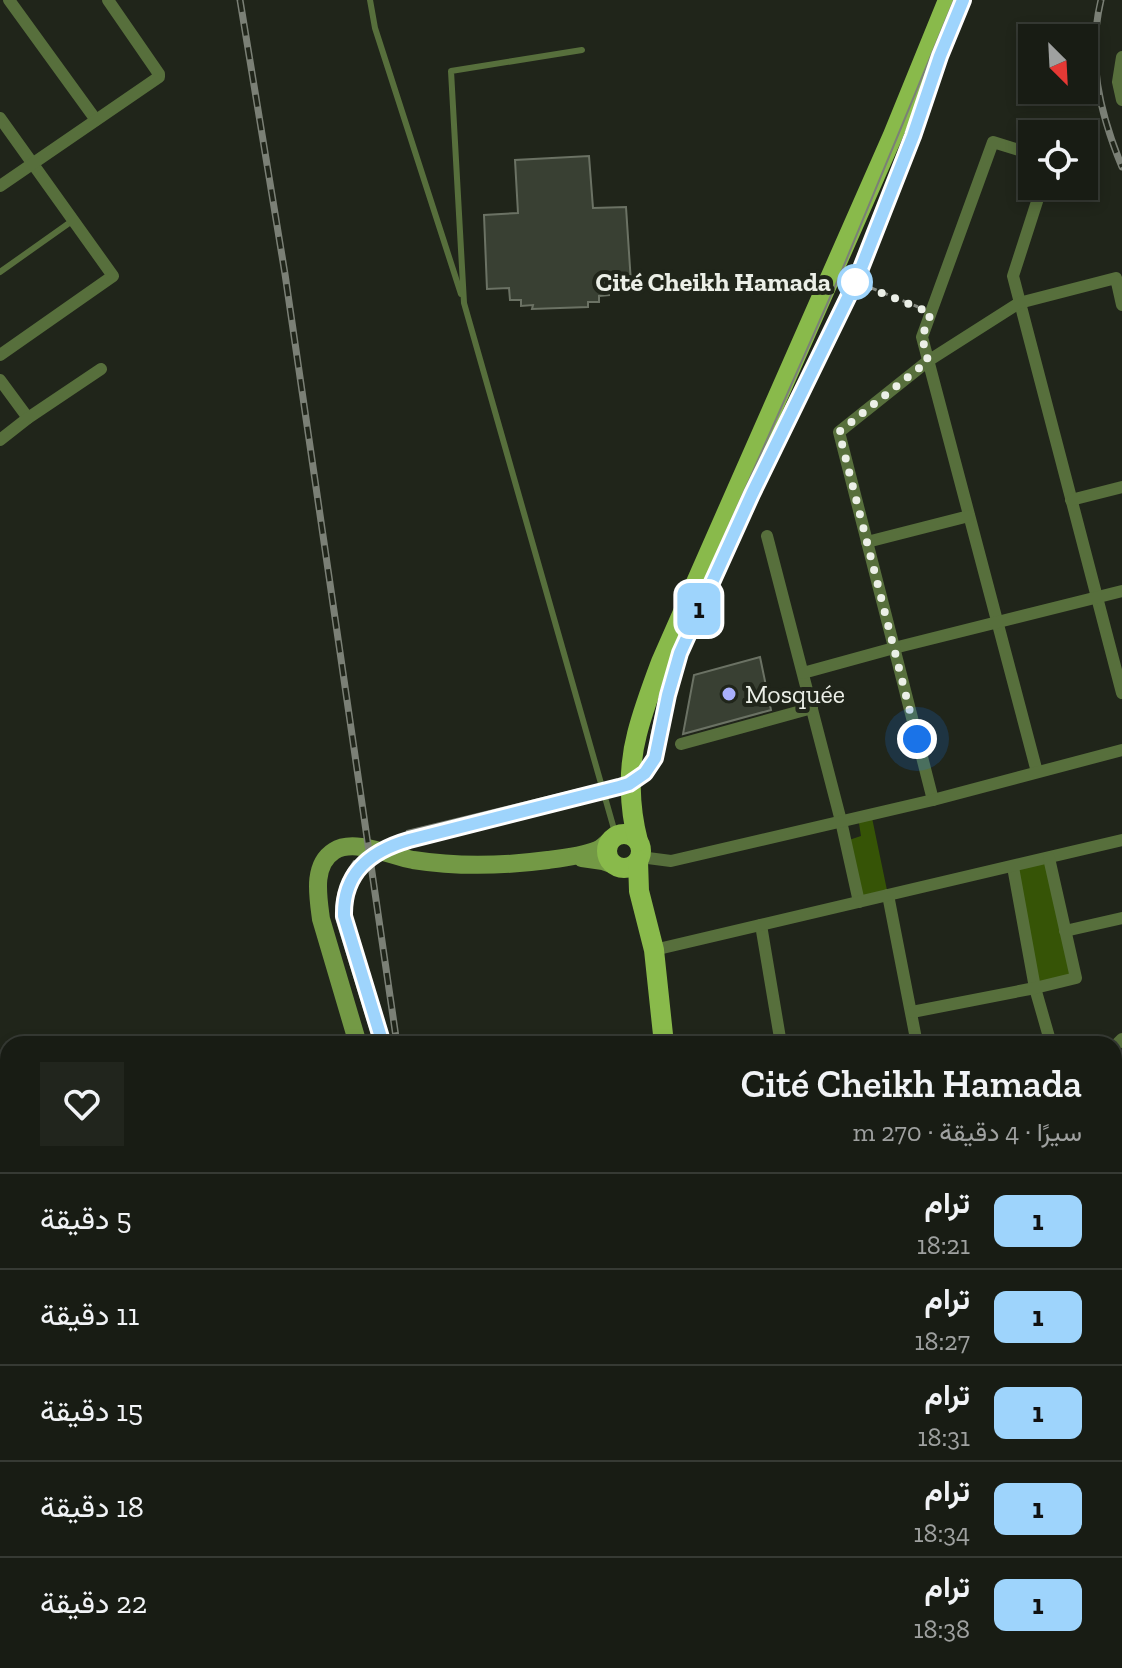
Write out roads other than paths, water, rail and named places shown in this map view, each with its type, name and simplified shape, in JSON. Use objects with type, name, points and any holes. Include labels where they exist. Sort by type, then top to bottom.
[{"type":"main road","points":[[663,1036],[654,950],[626,847],[636,736],[661,662],[893,135],[948,0]]},
{"type":"street","points":[[9,0],[96,120]]},
{"type":"street","points":[[0,186],[159,76],[108,0]]},
{"type":"street","points":[[1122,57],[1122,100]]},
{"type":"street","points":[[0,118],[113,276],[0,355]]},
{"type":"street","points":[[1018,150],[993,142],[922,337],[1037,772]]},
{"type":"street","points":[[1037,200],[1013,276],[1122,693]]},
{"type":"street","points":[[933,800],[839,432],[928,361],[1019,303],[1119,277],[1122,305]]},
{"type":"street","points":[[0,440],[101,369]]},
{"type":"street","points":[[0,380],[28,418]]},
{"type":"street","points":[[1071,500],[1122,487]]},
{"type":"street","points":[[867,542],[969,516]]},
{"type":"street","points":[[767,536],[859,902]]},
{"type":"street","points":[[803,673],[1122,591]]},
{"type":"street","points":[[681,744],[812,708]]},
{"type":"street","points":[[356,1036],[321,919],[319,898],[321,864],[341,847],[351,846],[441,864],[521,863],[626,847],[671,861],[933,800],[1122,750]]},
{"type":"street","points":[[654,950],[1122,840]]},
{"type":"street","points":[[912,1012],[1076,978],[1049,858]]},
{"type":"street","points":[[1013,867],[1035,988],[1049,1036]]},
{"type":"street","points":[[888,895],[916,1036]]},
{"type":"street","points":[[1065,931],[1122,918]]},
{"type":"street","points":[[761,925],[780,1036]]},
{"type":"lane","points":[[370,0],[375,28],[464,303],[626,847]]},
{"type":"lane","points":[[464,303],[451,71],[582,50]]},
{"type":"lane","points":[[0,272],[73,220]]},
{"type":"tram line","points":[[651,737],[673,652],[840,275],[954,0]]},
{"type":"tram line","name":"1","points":[[381,1036],[344,916],[349,886],[367,859],[384,848],[409,840],[629,784],[650,767],[655,758],[680,653],[752,494],[856,281],[963,0]]},
{"type":"tram line","points":[[797,403],[856,281],[913,136],[932,78]]},
{"type":"tram line","points":[[407,831],[580,789]]},
{"type":"tram line","points":[[354,861],[340,888],[336,918],[373,1036]]},
{"type":"railway","points":[[240,0],[285,274],[396,1036]]},
{"type":"railway","points":[[1101,0],[1095,64],[1107,126],[1122,167]]},
{"type":"place","name":"Cité Cheikh Hamada","points":[[855,282]]},
{"type":"place","name":"Mosquée","points":[[729,694]]}]
